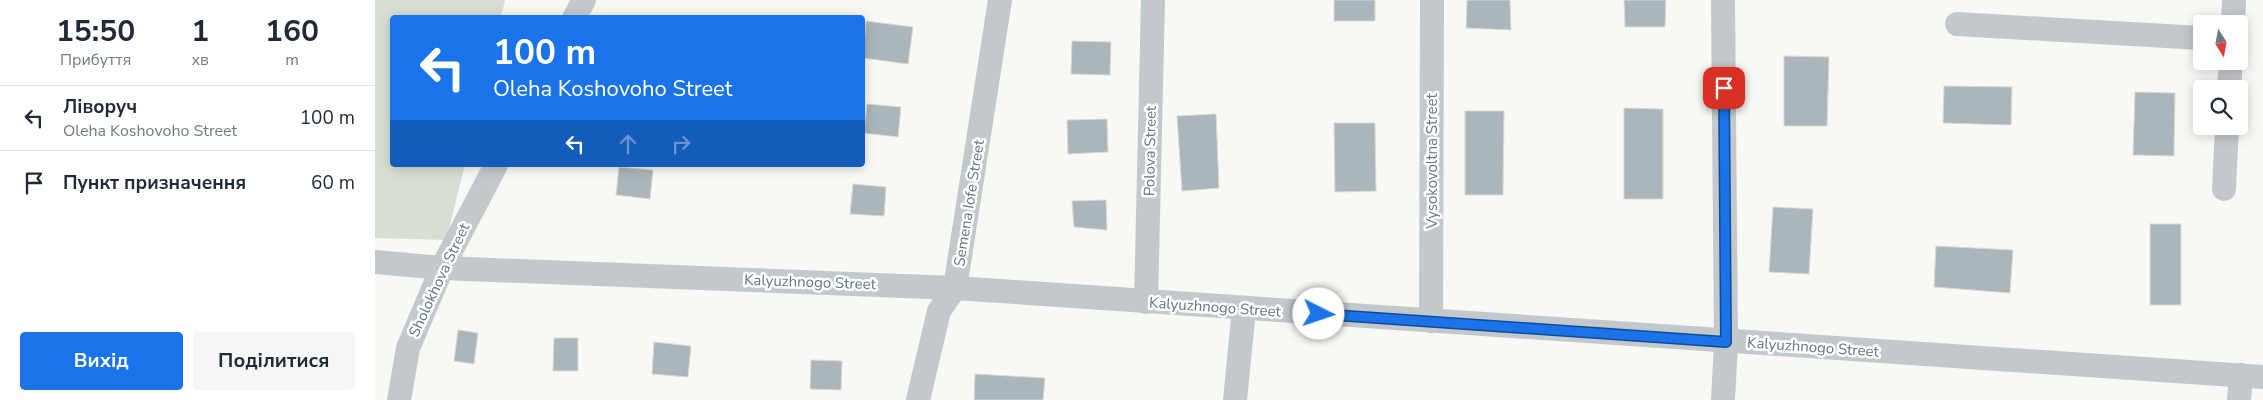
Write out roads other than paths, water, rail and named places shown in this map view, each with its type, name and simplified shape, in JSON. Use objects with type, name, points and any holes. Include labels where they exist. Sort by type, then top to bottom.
[{"type":"street","points":[[576,15],[584,0]]},
{"type":"street","name":"Semena Iofe Street","points":[[918,400],[939,311],[955,288],[1000,0]]},
{"type":"street","name":"Polova Street","points":[[1146,302],[1153,0]]},
{"type":"street","name":"Vysokovoltna Street","points":[[1431,321],[1432,0]]},
{"type":"street","points":[[1723,0],[1726,342],[1723,400]]},
{"type":"street","points":[[2233,15],[2234,0]]},
{"type":"street","points":[[1957,24],[2193,38]]},
{"type":"street","points":[[2224,190],[2227,135]]},
{"type":"street","name":"Sholokhova Street","points":[[399,400],[408,348],[442,268],[495,167]]},
{"type":"street","name":"Kalyuzhnogo Street","points":[[375,262],[442,268],[955,288],[1726,342],[2252,376]]},
{"type":"street","points":[[1235,400],[1244,308]]},
{"type":"street","points":[[2239,400],[2252,376]]}]
